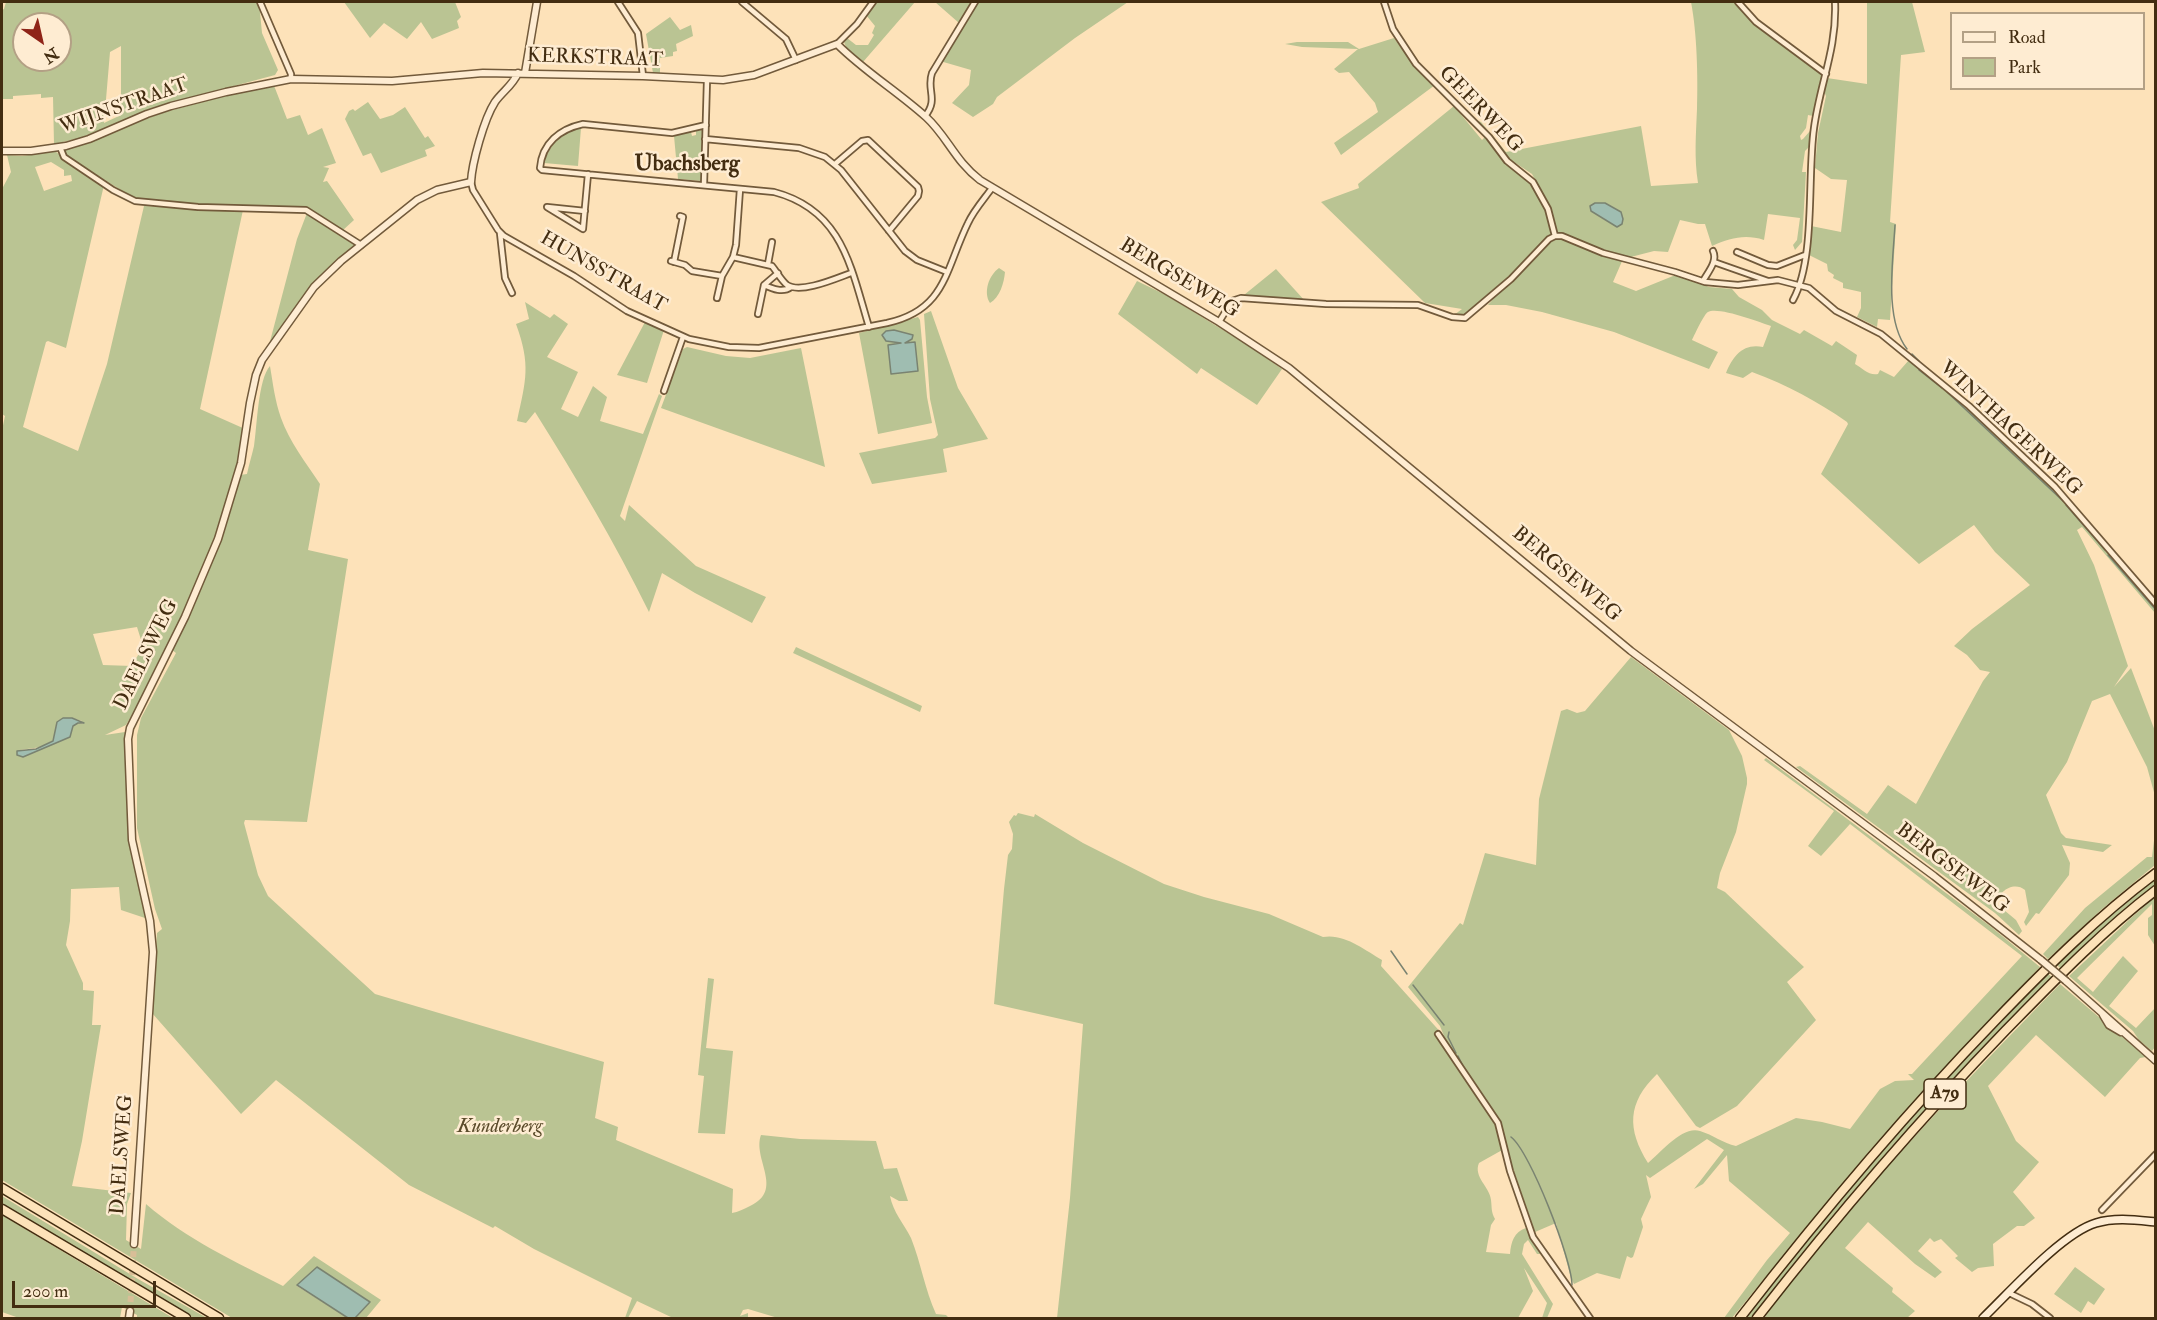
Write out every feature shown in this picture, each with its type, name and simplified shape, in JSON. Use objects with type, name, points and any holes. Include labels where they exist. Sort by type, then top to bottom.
[{"type":"highway","name":"A79","points":[[1740,1318],[1863,1165],[1972,1044],[2077,938],[2156,873]]},
{"type":"highway","name":"A79","points":[[1756,1318],[1876,1173],[1962,1076],[2066,969],[2106,931],[2156,890]]},
{"type":"highway","points":[[2,1188],[219,1318]]},
{"type":"highway","points":[[2,1209],[186,1318]]},
{"type":"main road","points":[[1983,1318],[2044,1258],[2086,1227],[2112,1220],[2156,1222]]},
{"type":"street","points":[[260,2],[291,74],[291,80]]},
{"type":"street","points":[[525,73],[537,2]]},
{"type":"street","points":[[618,2],[638,33],[643,76]]},
{"type":"street","points":[[742,2],[786,39],[796,60]]},
{"type":"street","name":"KERKSTRAAT","points":[[291,80],[392,81],[483,73],[643,76],[707,80],[742,78],[837,44],[873,2]]},
{"type":"street","points":[[925,116],[933,104],[930,82],[932,73],[975,2]]},
{"type":"street","name":"GEERWEG","points":[[1384,2],[1396,34],[1416,64],[1489,137],[1507,161],[1533,182],[1548,209],[1555,236]]},
{"type":"street","points":[[1738,2],[1760,26],[1826,74]]},
{"type":"street","points":[[1793,300],[1800,286],[1805,255],[1813,137],[1834,40],[1835,2]]},
{"type":"street","name":"BERGSEWEG","points":[[837,44],[925,116],[958,160],[992,188],[1219,322],[1309,383],[1631,651],[1917,864],[2041,960],[2156,1061]]},
{"type":"street","points":[[471,182],[482,132],[492,107],[518,73]]},
{"type":"street","name":"WIJNSTRAAT","points":[[2,151],[31,151],[60,147],[89,139],[165,108],[226,92],[291,80]]},
{"type":"street","points":[[704,185],[707,80]]},
{"type":"street","points":[[706,125],[672,133],[583,124],[573,126],[551,140],[545,149],[540,168],[781,194],[796,200],[826,221],[838,238],[869,327]]},
{"type":"street","points":[[705,139],[799,147],[816,153],[835,164],[846,176],[910,256],[947,272]]},
{"type":"street","points":[[835,164],[862,141],[868,140],[918,187],[920,191],[918,196],[889,231]]},
{"type":"street","points":[[60,147],[63,156],[73,164],[135,201],[191,207],[306,210],[361,245]]},
{"type":"street","points":[[585,211],[547,207],[583,229],[585,211],[588,174]]},
{"type":"street","name":"HUNSSTRAAT","points":[[471,182],[473,190],[500,233],[574,276],[620,307],[683,337],[717,346],[754,349],[869,327],[903,319],[919,312],[934,298],[969,220],[992,188]]},
{"type":"street","name":"DAELSWEG","points":[[134,1244],[153,948],[150,921],[132,840],[129,733],[183,621],[220,533],[241,463],[250,403],[259,367],[314,287],[341,261],[402,210],[423,197],[444,188],[471,182]]},
{"type":"street","points":[[717,298],[722,276],[733,257],[736,245],[740,189]]},
{"type":"street","points":[[680,216],[683,217],[673,262],[685,265],[692,271],[722,276]]},
{"type":"street","points":[[500,233],[505,278],[512,293]]},
{"type":"street","points":[[1219,322],[1232,301],[1241,298],[1314,304],[1418,305],[1452,317],[1465,318],[1510,279],[1549,239],[1555,236],[1603,253],[1703,281],[1736,285],[1778,280],[1800,286]]},
{"type":"street","points":[[768,264],[772,242]]},
{"type":"street","points":[[1703,281],[1714,262],[1713,251]]},
{"type":"street","points":[[1737,252],[1772,267],[1782,266],[1805,255]]},
{"type":"street","points":[[733,257],[768,264],[790,287]]},
{"type":"street","points":[[1714,262],[1770,280]]},
{"type":"street","points":[[758,314],[764,285],[778,273]]},
{"type":"street","points":[[764,285],[787,290],[790,287],[816,285],[851,273]]},
{"type":"street","name":"WINTHAGERWEG","points":[[1800,286],[1809,288],[1836,311],[1875,330],[1964,401],[2049,480],[2156,604]]},
{"type":"street","points":[[664,391],[683,337]]},
{"type":"street","points":[[1438,1034],[1498,1123],[1510,1171],[1533,1237],[1590,1318]]},
{"type":"street","points":[[2102,1210],[2156,1154]]},
{"type":"street","points":[[2009,1293],[2032,1304],[2050,1318]]},
{"type":"green space","points":[[6,2],[259,2],[262,33],[278,70],[275,75],[159,106],[80,138],[54,144],[53,97],[41,98],[41,94],[2,99],[2,10]],"holes":[[[121,46],[121,115],[104,123],[110,52]]]},
{"type":"green space","points":[[344,2],[455,2],[461,17],[457,21],[459,28],[432,39],[421,22],[407,39],[384,23],[370,38]]},
{"type":"green space","points":[[875,2],[915,2],[863,62],[846,47],[844,42],[847,38],[856,45],[868,45],[874,35],[872,33],[875,26],[866,15]]},
{"type":"green space","points":[[935,2],[974,2],[959,23]]},
{"type":"green space","points":[[976,2],[1128,2],[1075,38],[997,97],[993,104],[973,117],[952,103],[969,85],[971,70],[940,61]]},
{"type":"green space","points":[[1691,2],[1737,2],[1751,20],[1822,75],[1813,116],[1808,115],[1806,128],[1800,136],[1801,140],[1810,131],[1809,147],[1805,151],[1802,172],[1806,172],[1802,242],[1795,250],[1793,245],[1797,240],[1800,218],[1768,214],[1764,240],[1750,237],[1738,238],[1712,246],[1705,224],[1680,220],[1668,252],[1654,251],[1623,259],[1613,282],[1636,291],[1678,274],[1709,287],[1732,289],[1739,297],[1762,310],[1772,320],[1800,334],[1804,330],[1832,346],[1836,341],[1857,355],[1855,364],[1869,373],[1878,374],[1880,370],[1894,377],[1909,360],[1974,413],[2060,494],[2155,606],[2155,613],[2082,527],[2077,530],[2094,565],[2128,666],[2114,687],[2131,668],[2155,731],[2155,796],[2147,767],[2110,694],[2092,701],[2067,762],[2046,795],[2061,833],[2066,838],[2112,845],[2103,852],[2062,845],[2070,863],[2069,875],[2039,914],[2036,913],[2026,926],[2024,922],[2029,912],[2025,890],[2021,887],[2011,887],[2003,892],[1998,905],[2016,920],[2022,931],[2019,935],[1995,913],[1796,767],[1800,766],[1867,814],[1888,785],[1916,804],[1990,672],[1980,670],[1967,655],[1954,646],[1972,629],[2030,585],[1995,552],[1974,525],[1919,564],[1821,474],[1847,422],[1801,394],[1765,377],[1752,372],[1743,378],[1726,373],[1732,361],[1744,349],[1763,347],[1771,326],[1720,311],[1708,312],[1692,340],[1718,352],[1709,369],[1614,332],[1542,312],[1506,305],[1488,305],[1513,276],[1466,318],[1454,315],[1462,309],[1425,303],[1321,202],[1359,188],[1358,184],[1454,106],[1482,140],[1485,137],[1509,164],[1527,178],[1541,202],[1546,200],[1532,174],[1508,158],[1476,120],[1481,122],[1506,152],[1641,126],[1651,186],[1698,183],[1697,69]],"holes":[[[1598,203],[1606,204],[1621,212],[1623,220],[1617,227],[1591,211]]]},
{"type":"green space","points":[[1867,2],[1912,2],[1925,52],[1901,55],[1890,222],[1896,224],[1890,320],[1878,319],[1877,327],[1857,317],[1861,308],[1861,292],[1843,288],[1843,283],[1833,278],[1834,275],[1828,271],[1827,264],[1805,253],[1811,165],[1815,167],[1827,78],[1867,84]],"holes":[[[1815,168],[1831,179],[1847,180],[1841,232],[1811,226]]]},
{"type":"green space","points":[[670,17],[680,30],[691,25],[693,36],[676,44],[677,51],[673,52],[673,56],[660,58],[660,73],[653,73],[646,34]]},
{"type":"green space","points":[[1394,38],[1413,64],[1435,85],[1341,155],[1334,143],[1378,112],[1375,103],[1349,72],[1339,73],[1334,69],[1358,49],[1302,47],[1285,44],[1348,42],[1359,49]]},
{"type":"green space","points":[[273,83],[287,119],[300,115],[308,135],[322,128],[336,163],[323,167],[329,168],[323,182],[327,181],[354,220],[342,231],[306,209],[168,204],[137,200],[64,155],[67,148],[165,112]]},
{"type":"green space","points":[[368,102],[380,119],[393,115],[405,107],[425,138],[428,136],[435,146],[425,150],[427,156],[381,173],[371,153],[363,156],[345,119],[349,111],[353,109],[355,111]]},
{"type":"green space","points":[[581,128],[578,166],[544,163],[553,144],[568,133]]},
{"type":"green space","points":[[702,131],[701,181],[678,179],[674,136],[691,132],[692,136]]},
{"type":"green space","name":"Kunderberg","points":[[55,151],[80,171],[104,185],[66,348],[46,342],[23,427],[78,451],[107,364],[144,206],[243,210],[200,409],[245,429],[240,475],[247,474],[254,446],[260,392],[270,366],[277,405],[284,427],[320,484],[308,550],[348,559],[307,822],[245,820],[244,823],[258,875],[268,896],[375,994],[604,1062],[595,1118],[618,1127],[616,1140],[733,1189],[732,1213],[750,1206],[765,1192],[765,1174],[759,1144],[761,1135],[800,1139],[876,1141],[884,1169],[897,1168],[908,1201],[899,1201],[890,1196],[891,1202],[911,1238],[932,1305],[936,1314],[946,1315],[949,1318],[778,1318],[748,1309],[743,1310],[740,1316],[748,1313],[748,1318],[673,1318],[637,1301],[628,1318],[625,1318],[632,1298],[534,1249],[495,1226],[493,1228],[409,1185],[276,1080],[241,1114],[152,1013],[157,933],[162,929],[155,909],[137,828],[137,735],[141,718],[176,653],[172,650],[181,631],[181,622],[156,673],[152,692],[143,709],[133,713],[126,725],[105,735],[125,732],[129,838],[148,919],[121,910],[119,887],[71,889],[70,921],[66,945],[83,983],[83,990],[94,991],[92,1025],[101,1025],[82,1141],[72,1186],[131,1193],[127,1204],[126,1240],[141,1249],[146,1204],[161,1217],[195,1239],[283,1286],[314,1256],[381,1300],[366,1318],[355,1318],[370,1302],[317,1267],[297,1286],[348,1318],[232,1318],[2,1180],[2,430],[5,416],[2,414],[2,189],[11,172],[7,155],[22,156]],"holes":[[[51,162],[64,170],[64,176],[71,175],[72,181],[44,191],[35,167]],[[137,627],[143,646],[132,666],[103,665],[93,634]],[[63,718],[72,718],[82,721],[83,724],[78,723],[73,726],[70,737],[23,757],[20,750],[41,747],[54,740],[57,722]]]},
{"type":"green space","points":[[307,213],[356,245],[316,281],[268,349],[297,239]]},
{"type":"green space","points":[[999,268],[1005,272],[1004,281],[999,293],[990,303],[987,294],[988,284],[992,275]]},
{"type":"green space","points":[[1276,269],[1305,301],[1244,295]]},
{"type":"green space","points":[[1137,281],[1166,295],[1254,349],[1282,369],[1257,405],[1201,368],[1197,374],[1118,314]]},
{"type":"green space","points":[[525,302],[550,318],[554,314],[568,324],[547,357],[578,372],[561,409],[578,417],[593,386],[607,397],[600,421],[643,434],[659,394],[662,396],[620,516],[625,521],[629,505],[696,566],[766,597],[752,623],[662,573],[649,612],[595,510],[535,412],[526,423],[517,421],[526,372],[524,351],[516,324],[529,319]]},
{"type":"green space","points":[[931,311],[958,388],[988,439],[943,449],[947,472],[872,484],[859,453],[935,438],[938,435],[930,399],[924,314]]},
{"type":"green space","points":[[918,317],[932,423],[878,434],[859,333]],"holes":[[[888,345],[918,371],[891,374]]]},
{"type":"green space","points":[[645,322],[664,330],[647,383],[617,375]]},
{"type":"green space","points":[[687,347],[726,356],[750,358],[801,348],[825,467],[661,408],[683,349]]},
{"type":"green space","points":[[796,647],[922,706],[920,712],[793,653]]},
{"type":"green space","points":[[1631,657],[1729,730],[1742,756],[1747,784],[1736,832],[1720,873],[1717,888],[1725,892],[1804,967],[1787,982],[1816,1020],[1737,1106],[1700,1128],[1696,1126],[1657,1074],[1640,1095],[1633,1117],[1636,1139],[1648,1163],[1679,1136],[1693,1130],[1736,1146],[1796,1118],[1850,1129],[1880,1089],[1895,1081],[1914,1080],[1908,1074],[1912,1074],[2022,956],[1850,824],[1821,856],[1808,846],[1834,811],[1764,760],[1766,758],[1990,926],[2040,967],[1871,1149],[1732,1318],[1724,1318],[1790,1233],[1729,1181],[1727,1155],[1703,1184],[1694,1189],[1724,1150],[1707,1139],[1650,1178],[1646,1175],[1651,1197],[1641,1219],[1643,1227],[1633,1257],[1627,1256],[1620,1279],[1597,1273],[1574,1284],[1556,1223],[1535,1232],[1504,1149],[1479,1163],[1478,1173],[1490,1195],[1495,1219],[1491,1225],[1486,1252],[1510,1254],[1514,1238],[1526,1228],[1541,1254],[1537,1254],[1528,1240],[1524,1244],[1522,1254],[1553,1304],[1547,1318],[1542,1318],[1547,1303],[1524,1268],[1533,1291],[1518,1318],[1057,1318],[1070,1198],[1083,1024],[994,1004],[1004,889],[1008,855],[1012,849],[1013,834],[1009,822],[1014,815],[1018,813],[1034,817],[1035,814],[1083,843],[1164,884],[1269,914],[1323,937],[1331,936],[1354,943],[1382,960],[1381,966],[1444,1036],[1440,1026],[1408,987],[1460,923],[1463,925],[1485,853],[1536,865],[1539,799],[1561,711],[1567,709],[1577,713],[1585,711]]},
{"type":"green space","points":[[2155,832],[2155,865],[2101,910],[2048,959],[2043,954],[2085,908],[2147,857],[2152,857]]},
{"type":"green space","points":[[2155,876],[2155,886],[2125,909],[2060,968],[2056,964],[2117,907]]},
{"type":"green space","points":[[2155,897],[2155,946],[2148,935],[2148,918],[2152,915],[2152,904],[2077,978],[2093,992],[2123,956],[2138,971],[2109,1006],[2136,1028],[2155,1008],[2155,1047],[2152,1051],[2139,1040],[2133,1031],[2069,976]]},
{"type":"green space","points":[[2047,973],[2052,977],[1999,1032],[1752,1318],[1747,1318],[1781,1272],[1853,1184],[1968,1056]]},
{"type":"green space","points":[[708,978],[714,979],[706,1048],[733,1051],[725,1134],[698,1133],[704,1076],[698,1075]]},
{"type":"green space","points":[[2060,984],[2146,1057],[2140,1058],[2105,1097],[2036,1035],[1988,1086],[2016,1141],[2039,1162],[2013,1192],[2035,1218],[2024,1226],[2017,1226],[1993,1244],[1994,1266],[1978,1268],[1972,1272],[1955,1258],[1958,1256],[1941,1239],[1934,1242],[1930,1238],[1918,1251],[1942,1272],[1935,1278],[1915,1264],[1868,1222],[1845,1248],[1893,1288],[1892,1292],[1915,1311],[1907,1318],[1764,1318],[1833,1230],[1906,1146]]},
{"type":"green space","points":[[2,1196],[207,1318],[194,1318],[2,1204]]},
{"type":"green space","points":[[2,1215],[173,1318],[137,1318],[137,1315],[122,1307],[120,1318],[19,1318],[2,1312]]},
{"type":"green space","points":[[2075,1267],[2105,1289],[2094,1305],[2088,1301],[2081,1313],[2054,1294]]},
{"type":"green space","points":[[1001,1317],[1000,1318],[949,1318]]},
{"type":"shaded area","points":[[1595,203],[1605,203],[1621,212],[1622,224],[1617,227],[1591,211],[1590,206]]},
{"type":"shaded area","points":[[894,330],[913,335],[912,339],[905,343],[915,342],[918,371],[891,374],[888,345],[901,343],[886,341],[882,335],[886,331]]},
{"type":"shaded area","points":[[63,718],[72,718],[84,723],[73,726],[70,737],[23,757],[17,755],[17,751],[36,749],[53,741],[57,722]]},
{"type":"shaded area","points":[[317,1267],[370,1302],[355,1318],[348,1318],[297,1285]]},
{"type":"waterway","points":[[1895,225],[1892,272],[1893,306],[1895,322],[1907,349]]},
{"type":"waterway","points":[[1912,354],[1919,361]]},
{"type":"waterway","points":[[1919,370],[1942,388]]},
{"type":"waterway","points":[[1947,392],[2063,501]]},
{"type":"waterway","points":[[2066,505],[2105,550]]},
{"type":"waterway","points":[[2108,555],[2156,610]]},
{"type":"waterway","points":[[1391,951],[1407,974]]},
{"type":"waterway","points":[[1413,985],[1444,1025]]},
{"type":"waterway","points":[[1449,1032],[1448,1037],[1456,1053]]},
{"type":"waterway","points":[[1458,1056],[1467,1074]]},
{"type":"waterway","points":[[1511,1137],[1529,1163],[1549,1207],[1565,1253],[1572,1285]]},
{"type":"tunnel","points":[[130,1311],[134,1244]]},
{"type":"district","name":"Ubachsberg","points":[[687,165]]}]
